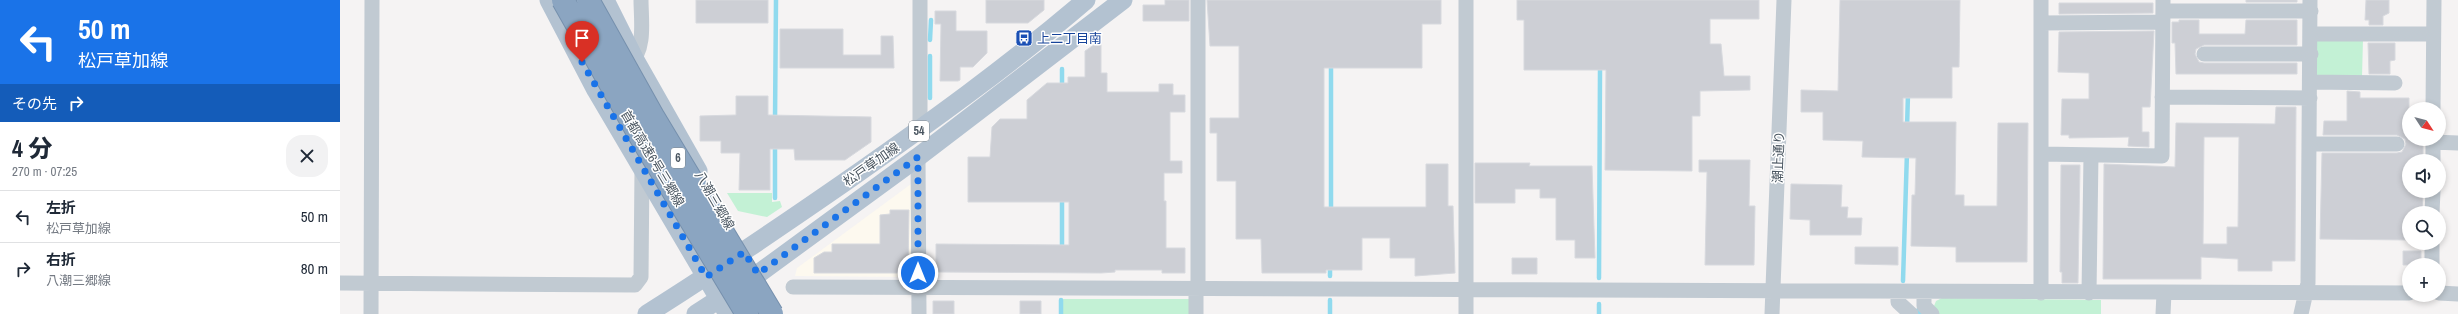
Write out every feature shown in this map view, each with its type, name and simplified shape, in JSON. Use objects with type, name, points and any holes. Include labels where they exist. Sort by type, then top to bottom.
[{"type":"highway","name":"首都高速6号三郷線","points":[[563,0],[637,131],[748,314]]},
{"type":"highway","name":"首都高速6号三郷線","points":[[588,0],[658,125],[772,314]]},
{"type":"main road","points":[[549,0],[596,90],[724,307]]},
{"type":"main road","name":"八潮三郷線","points":[[605,0],[634,60],[744,252],[751,278],[783,314]]},
{"type":"main road","name":"松戸草加線","points":[[647,314],[744,252],[920,131],[1012,62],[1086,0]]},
{"type":"main road","name":"松戸草加線","points":[[696,314],[724,307],[751,278],[918,157],[1123,0]]},
{"type":"main road","points":[[634,60],[642,82],[647,110],[657,139],[720,244],[728,272],[724,307]]},
{"type":"main road","points":[[751,278],[759,314]]},
{"type":"street","points":[[371,314],[372,0]]},
{"type":"street","points":[[596,90],[634,60],[641,41],[641,0]]},
{"type":"street","points":[[920,0],[920,131]]},
{"type":"street","points":[[1196,314],[1198,0]]},
{"type":"street","points":[[1466,0],[1466,314]]},
{"type":"street","name":"潮止通り","points":[[1772,314],[1784,0]]},
{"type":"street","points":[[2041,0],[2041,293]]},
{"type":"street","points":[[2433,102],[2434,0]]},
{"type":"street","points":[[2041,22],[2162,11],[2311,6],[2308,283],[2304,294],[2301,314]]},
{"type":"street","points":[[2041,154],[2162,156],[2162,11]]},
{"type":"street","points":[[2311,34],[2433,34]]},
{"type":"street","points":[[2204,54],[2311,54]]},
{"type":"street","points":[[2310,82],[2395,83]]},
{"type":"street","points":[[2162,97],[2310,98]]},
{"type":"street","points":[[2446,142],[2458,143]]},
{"type":"street","points":[[2309,144],[2397,144]]},
{"type":"street","points":[[2089,293],[2091,155]]},
{"type":"street","points":[[918,157],[919,314]]},
{"type":"street","points":[[340,284],[635,285],[641,277],[642,169]]},
{"type":"street","points":[[793,287],[1924,293],[2402,293]]},
{"type":"street","points":[[1898,292],[1898,302],[1911,314]]},
{"type":"street","points":[[1924,293],[1924,306],[1932,314]]},
{"type":"street","points":[[2163,314],[2164,293]]},
{"type":"street","points":[[2446,293],[2458,294]]},
{"type":"shaded area","points":[[911,184],[912,277],[795,276],[797,268]]},
{"type":"green space","points":[[2316,39],[2363,39],[2362,77],[2316,77]]},
{"type":"green space","points":[[727,193],[772,193],[772,202],[780,201],[782,207],[767,217],[738,211]]},
{"type":"green space","points":[[1942,298],[2101,300],[2101,314],[1938,314],[1934,306],[1936,301]]},
{"type":"green space","points":[[1063,299],[1189,299],[1189,314],[1063,314]]},
{"type":"building","points":[[696,0],[768,0],[768,23],[696,23]]},
{"type":"building","points":[[986,0],[1044,0],[1044,10],[1028,23],[986,23]]},
{"type":"building","points":[[1165,0],[1189,0],[1189,21],[1143,21],[1143,5],[1165,5]]},
{"type":"building","points":[[1207,0],[1441,0],[1441,24],[1422,24],[1422,68],[1324,68],[1324,207],[1426,207],[1426,164],[1448,164],[1448,206],[1453,206],[1455,273],[1415,276],[1415,258],[1390,258],[1390,238],[1362,238],[1362,270],[1326,270],[1326,273],[1262,273],[1261,239],[1236,239],[1236,181],[1217,181],[1217,133],[1210,133],[1210,118],[1239,118],[1239,46],[1210,46]]},
{"type":"building","points":[[1517,0],[1759,0],[1759,19],[1710,19],[1710,44],[1721,44],[1724,76],[1750,76],[1750,90],[1700,91],[1700,116],[1692,116],[1692,171],[1605,170],[1606,70],[1524,70],[1524,20],[1517,20]]},
{"type":"building","points":[[1840,0],[1960,0],[1959,67],[1952,67],[1952,98],[1903,98],[1903,122],[1956,122],[1955,195],[1964,195],[1964,206],[1997,206],[1998,123],[2028,123],[2027,262],[1956,262],[1956,247],[1911,246],[1912,195],[1915,195],[1916,158],[1862,157],[1863,141],[1823,140],[1823,112],[1801,112],[1801,90],[1838,91]]},
{"type":"building","points":[[2246,0],[2297,0],[2297,2],[2246,2]]},
{"type":"building","points":[[2366,0],[2389,0],[2389,13],[2383,16],[2383,25],[2369,25],[2369,20],[2365,20]]},
{"type":"building","points":[[2059,3],[2153,3],[2153,13],[2059,14]]},
{"type":"building","points":[[935,11],[956,11],[956,31],[987,31],[987,53],[973,67],[960,67],[960,80],[958,81],[940,81],[941,24],[935,24]]},
{"type":"building","points":[[2179,20],[2199,20],[2199,34],[2245,34],[2246,20],[2297,20],[2297,45],[2204,45],[2196,49],[2195,54],[2199,62],[2204,63],[2297,63],[2297,74],[2176,74],[2175,43],[2172,43],[2172,22],[2179,22]]},
{"type":"building","points":[[780,29],[843,29],[843,55],[881,55],[881,36],[893,36],[894,68],[780,68]]},
{"type":"building","points":[[2154,31],[2150,107],[2142,107],[2142,132],[2149,132],[2149,147],[2128,146],[2129,137],[2069,138],[2069,135],[2061,135],[2062,99],[2089,99],[2089,73],[2058,72],[2059,32]]},
{"type":"building","points":[[1101,40],[1101,73],[1107,73],[1107,92],[1159,92],[1159,84],[1173,84],[1173,95],[1185,95],[1185,112],[1170,112],[1170,161],[1182,161],[1182,173],[1164,173],[1164,201],[1166,201],[1166,248],[1185,248],[1185,273],[1162,273],[1162,270],[1115,270],[1115,272],[1101,273],[936,272],[936,244],[1069,245],[1069,202],[968,202],[968,157],[990,157],[992,127],[1000,119],[1027,119],[1027,100],[1047,83],[1068,83],[1068,77],[1085,77],[1085,51]]},
{"type":"building","points":[[2368,43],[2395,43],[2395,60],[2390,61],[2390,74],[2369,74]]},
{"type":"building","points":[[2347,91],[2360,92],[2360,98],[2409,98],[2409,102],[2402,102],[2402,138],[2397,135],[2323,135],[2324,121],[2347,121]]},
{"type":"building","points":[[736,96],[768,96],[768,115],[871,117],[871,142],[845,160],[795,160],[794,149],[770,149],[770,190],[739,190],[740,153],[721,153],[721,141],[700,141],[700,116],[736,115]]},
{"type":"building","points":[[2276,107],[2296,107],[2295,261],[2272,261],[2272,271],[2238,271],[2238,259],[2201,257],[2201,279],[2103,279],[2104,164],[2175,167],[2176,123],[2275,124]],"holes":[[[2204,137],[2239,137],[2238,227],[2227,227],[2227,244],[2203,244]]]},
{"type":"building","points":[[2405,146],[2423,146],[2423,154],[2402,154],[2402,198],[2423,198],[2422,206],[2402,206],[2402,240],[2320,239],[2322,153],[2402,152]]},
{"type":"building","points":[[1699,160],[1750,160],[1749,206],[1755,206],[1754,265],[1705,265],[1707,172],[1699,172]]},
{"type":"building","points":[[1475,163],[1530,163],[1529,166],[1592,166],[1595,258],[1575,258],[1575,240],[1556,240],[1556,198],[1540,198],[1540,189],[1515,189],[1515,203],[1475,203]]},
{"type":"building","points":[[2061,165],[2080,165],[2078,283],[2062,283],[2062,272],[2060,272]]},
{"type":"building","points":[[1791,184],[1842,185],[1841,207],[1848,207],[1847,218],[1862,218],[1861,235],[1810,235],[1810,220],[1790,219]]},
{"type":"building","points":[[890,210],[909,210],[908,273],[814,273],[814,258],[824,252],[832,252],[832,244],[880,244],[880,215],[890,214]]},
{"type":"building","points":[[1855,247],[1898,247],[1898,265],[1855,264]]},
{"type":"building","points":[[2403,251],[2421,251],[2421,258],[2403,258]]},
{"type":"building","points":[[1512,258],[1537,258],[1537,274],[1512,274]]},
{"type":"building","points":[[933,301],[954,301],[954,314],[933,314]]},
{"type":"building","points":[[1020,301],[1041,301],[1041,314],[1020,314]]},
{"type":"waterway","points":[[775,120],[776,0]]},
{"type":"waterway","points":[[930,40],[931,20]]},
{"type":"waterway","points":[[930,56],[930,98]]},
{"type":"waterway","points":[[1331,64],[1331,212]]},
{"type":"waterway","points":[[1062,69],[1062,88]]},
{"type":"waterway","points":[[1599,278],[1600,70]]},
{"type":"waterway","points":[[1907,128],[1908,94]]},
{"type":"waterway","points":[[775,144],[775,198]]},
{"type":"waterway","points":[[1903,281],[1907,152]]},
{"type":"waterway","points":[[1062,197],[1062,250]]},
{"type":"waterway","points":[[1330,266],[1330,276]]},
{"type":"waterway","points":[[1061,300],[1061,314]]},
{"type":"waterway","points":[[1330,300],[1330,314]]},
{"type":"waterway","points":[[1599,304],[1599,314]]},
{"type":"waterway","points":[[1917,311],[1920,314]]},
{"type":"place","name":"上二丁目南","points":[[1024,38]]},
{"type":"route","points":[[582,62],[596,90],[706,277],[744,252],[758,274],[918,157],[918,273]]}]
